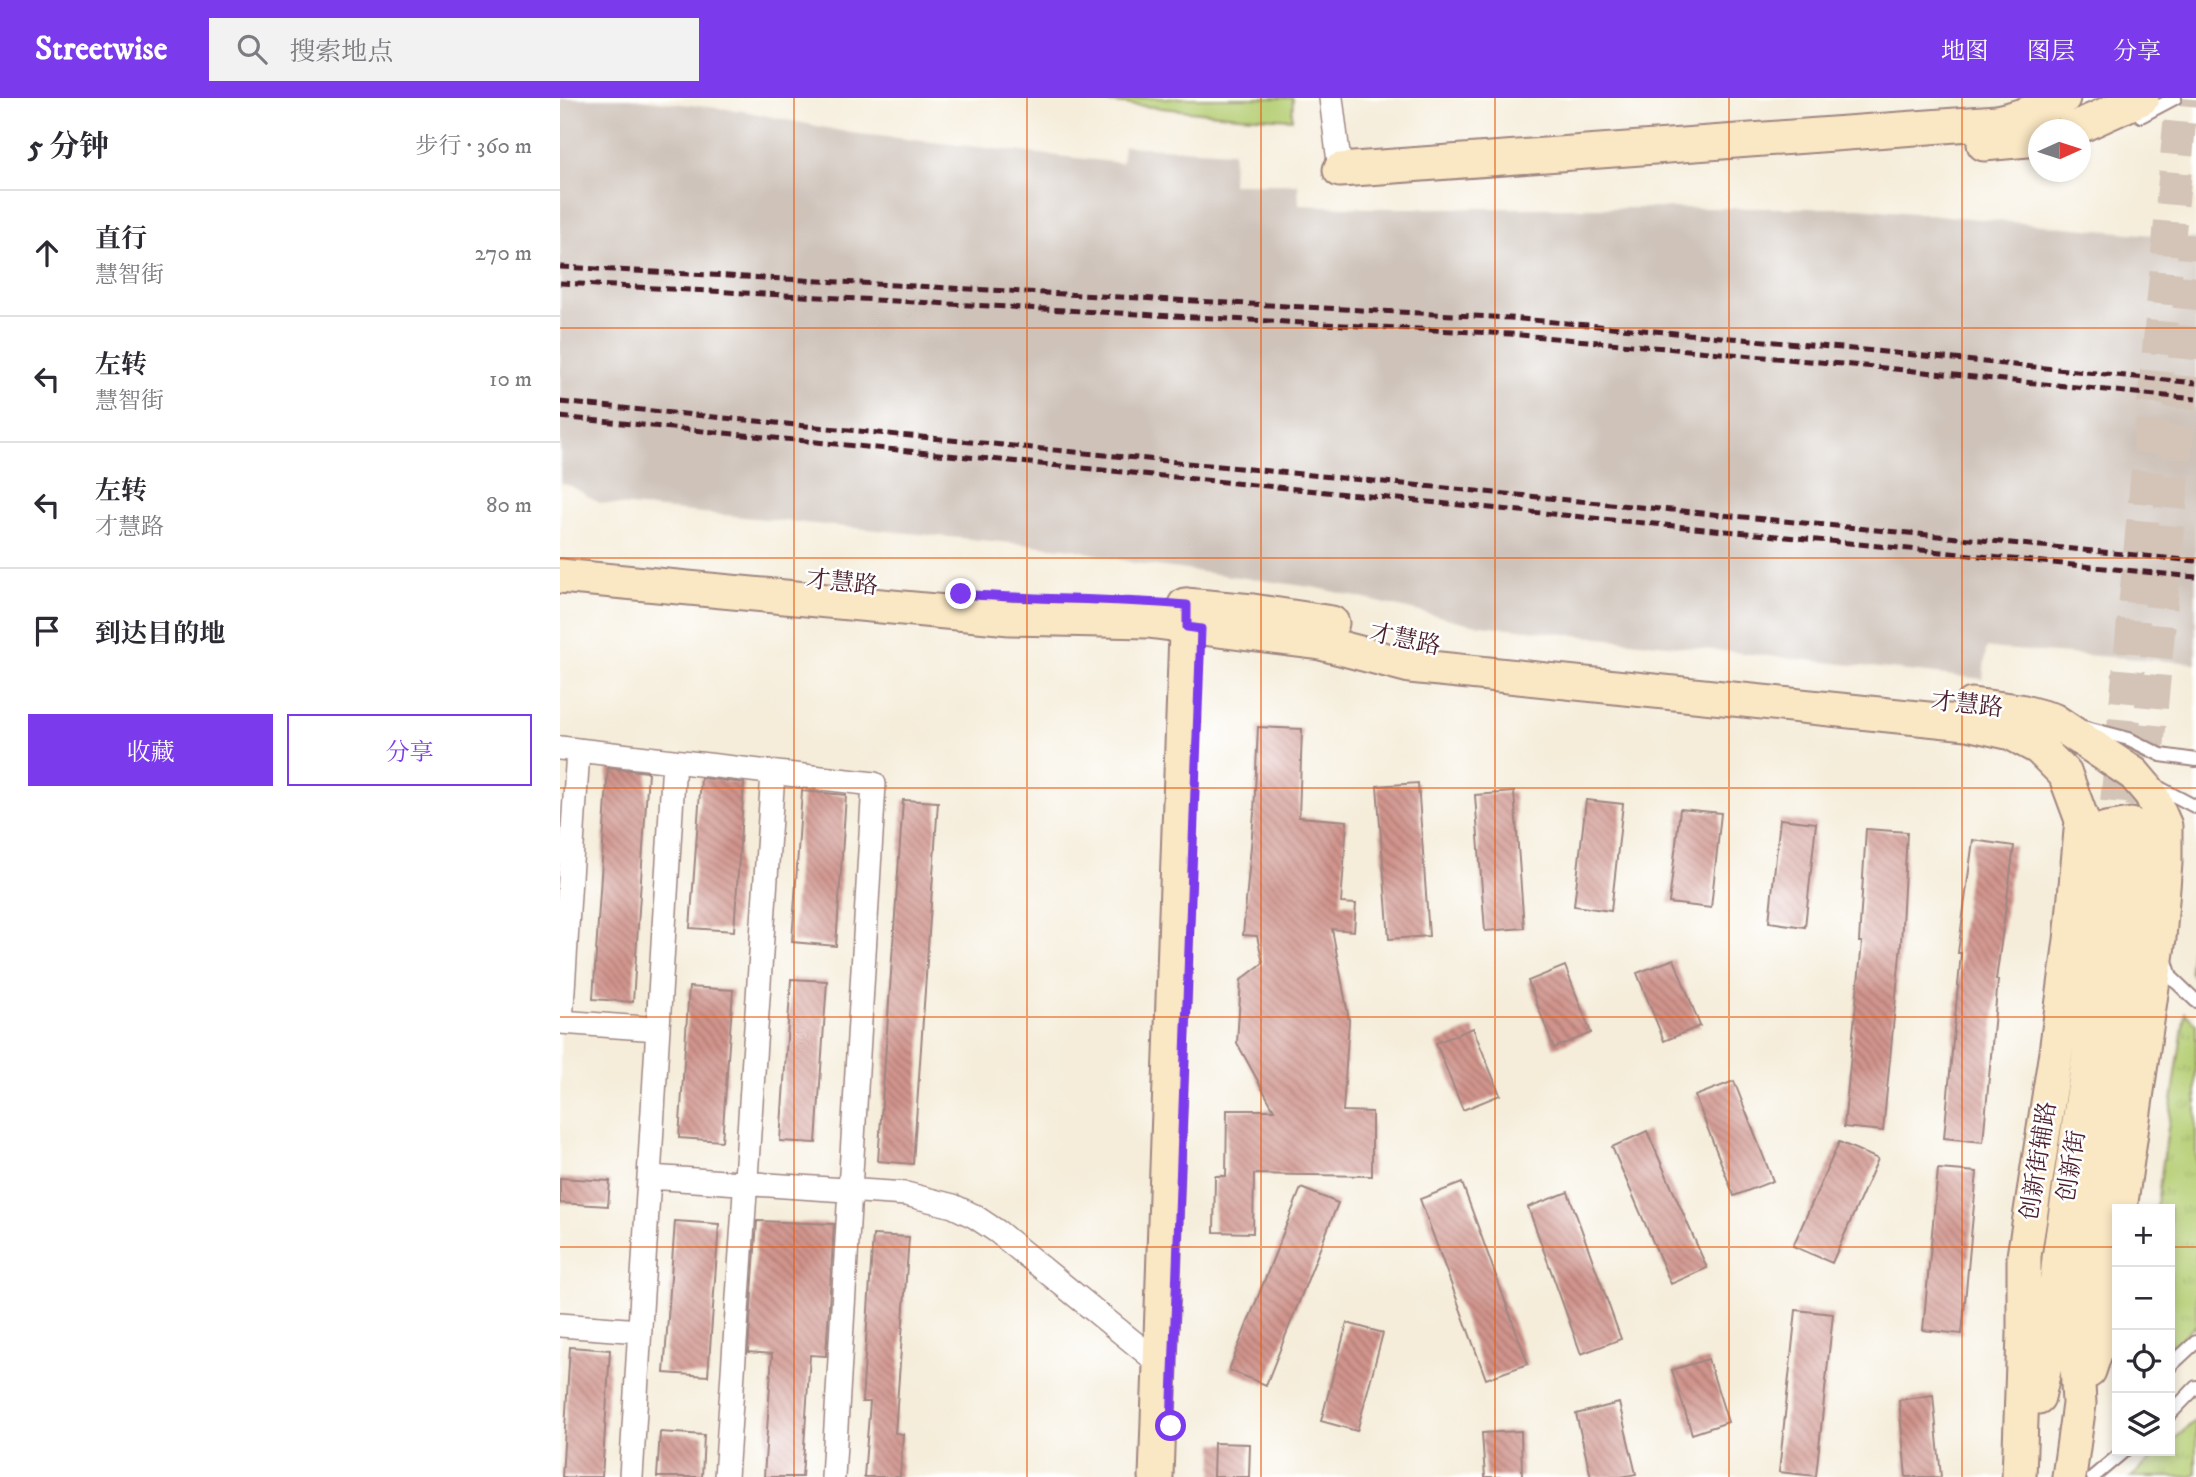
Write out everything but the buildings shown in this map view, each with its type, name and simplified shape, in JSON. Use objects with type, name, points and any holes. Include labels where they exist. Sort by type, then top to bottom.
[{"type":"street","points":[[1331,98],[1340,170]]},
{"type":"street","points":[[1340,170],[1997,122],[2040,111],[2063,98]]},
{"type":"street","points":[[2091,124],[2135,110]]},
{"type":"street","points":[[1340,170],[1382,189],[2028,140]]},
{"type":"street","name":"才慧路","points":[[560,555],[1012,598],[1147,601],[1194,617],[1321,643],[1410,666],[1967,723],[2011,733],[2039,748],[2065,774],[2082,820],[2124,854],[2165,826],[2151,794],[2134,774],[2053,720],[2020,711],[1424,647],[1326,621],[1194,617],[1148,621],[1010,618],[560,576]]},
{"type":"street","points":[[1156,1477],[1194,617]]},
{"type":"street","points":[[1170,1477],[1194,617]]},
{"type":"street","points":[[658,1029],[561,1022],[569,749],[874,784],[833,1477]]},
{"type":"street","points":[[631,1477],[674,761]]},
{"type":"street","points":[[726,1477],[773,773]]},
{"type":"street","points":[[2121,1204],[2159,938],[2124,854]]},
{"type":"street","name":"创新街","points":[[2069,1477],[2079,1404],[2076,1342],[2085,1258],[2128,958],[2124,854]]},
{"type":"street","name":"创新街","points":[[2020,1477],[2052,1335],[2059,1258],[2089,1055],[2124,854]]},
{"type":"street","points":[[649,1177],[906,1194],[953,1206],[974,1216],[1019,1248],[1160,1364]]},
{"type":"street","points":[[2079,1404],[2099,1340],[2112,1257]]},
{"type":"street","points":[[560,1325],[640,1331]]},
{"type":"lane","points":[[2135,110],[2175,98]]},
{"type":"lane","points":[[2091,132],[2105,129]]},
{"type":"lane","points":[[2053,720],[2129,739],[2161,755],[2196,760]]},
{"type":"lane","points":[[2134,774],[2196,807]]},
{"type":"lane","points":[[2159,938],[2171,977],[2196,1002]]},
{"type":"lane","points":[[2175,1361],[2196,1342]]},
{"type":"lane","points":[[2175,1409],[2196,1387]]},
{"type":"lane","points":[[2093,1477],[2118,1456]]},
{"type":"shaded area","points":[[560,98],[629,98],[744,111],[851,133],[1122,163],[1124,146],[1233,152],[1232,184],[1298,184],[1299,205],[1371,208],[1859,208],[2196,239],[2196,663],[1986,648],[1983,679],[1472,624],[1318,588],[1135,563],[1073,549],[599,503],[571,486],[560,483]]},
{"type":"green space","points":[[1067,98],[1293,98],[1292,119],[1237,116]]},
{"type":"green space","points":[[2196,898],[2196,980],[2190,971]]},
{"type":"green space","points":[[2185,1013],[2196,1024],[2196,1329],[2194,1327],[2175,1344],[2175,1204],[2157,1204]]},
{"type":"green space","points":[[2196,1420],[2196,1474],[2192,1477],[2131,1477],[2155,1456],[2175,1456],[2175,1439]]},
{"type":"tunnel","points":[[2112,852],[2182,98]]},
{"type":"tunnel","points":[[2142,807],[2196,235]]},
{"type":"railway","points":[[560,267],[1510,318],[2196,383]]},
{"type":"railway","points":[[560,283],[1510,334],[2196,399]]},
{"type":"railway","points":[[560,402],[2196,561]]},
{"type":"railway","points":[[560,417],[2196,577]]},
{"type":"route","points":[[961,594],[1187,605],[1187,627],[1201,629],[1171,1426]]}]
